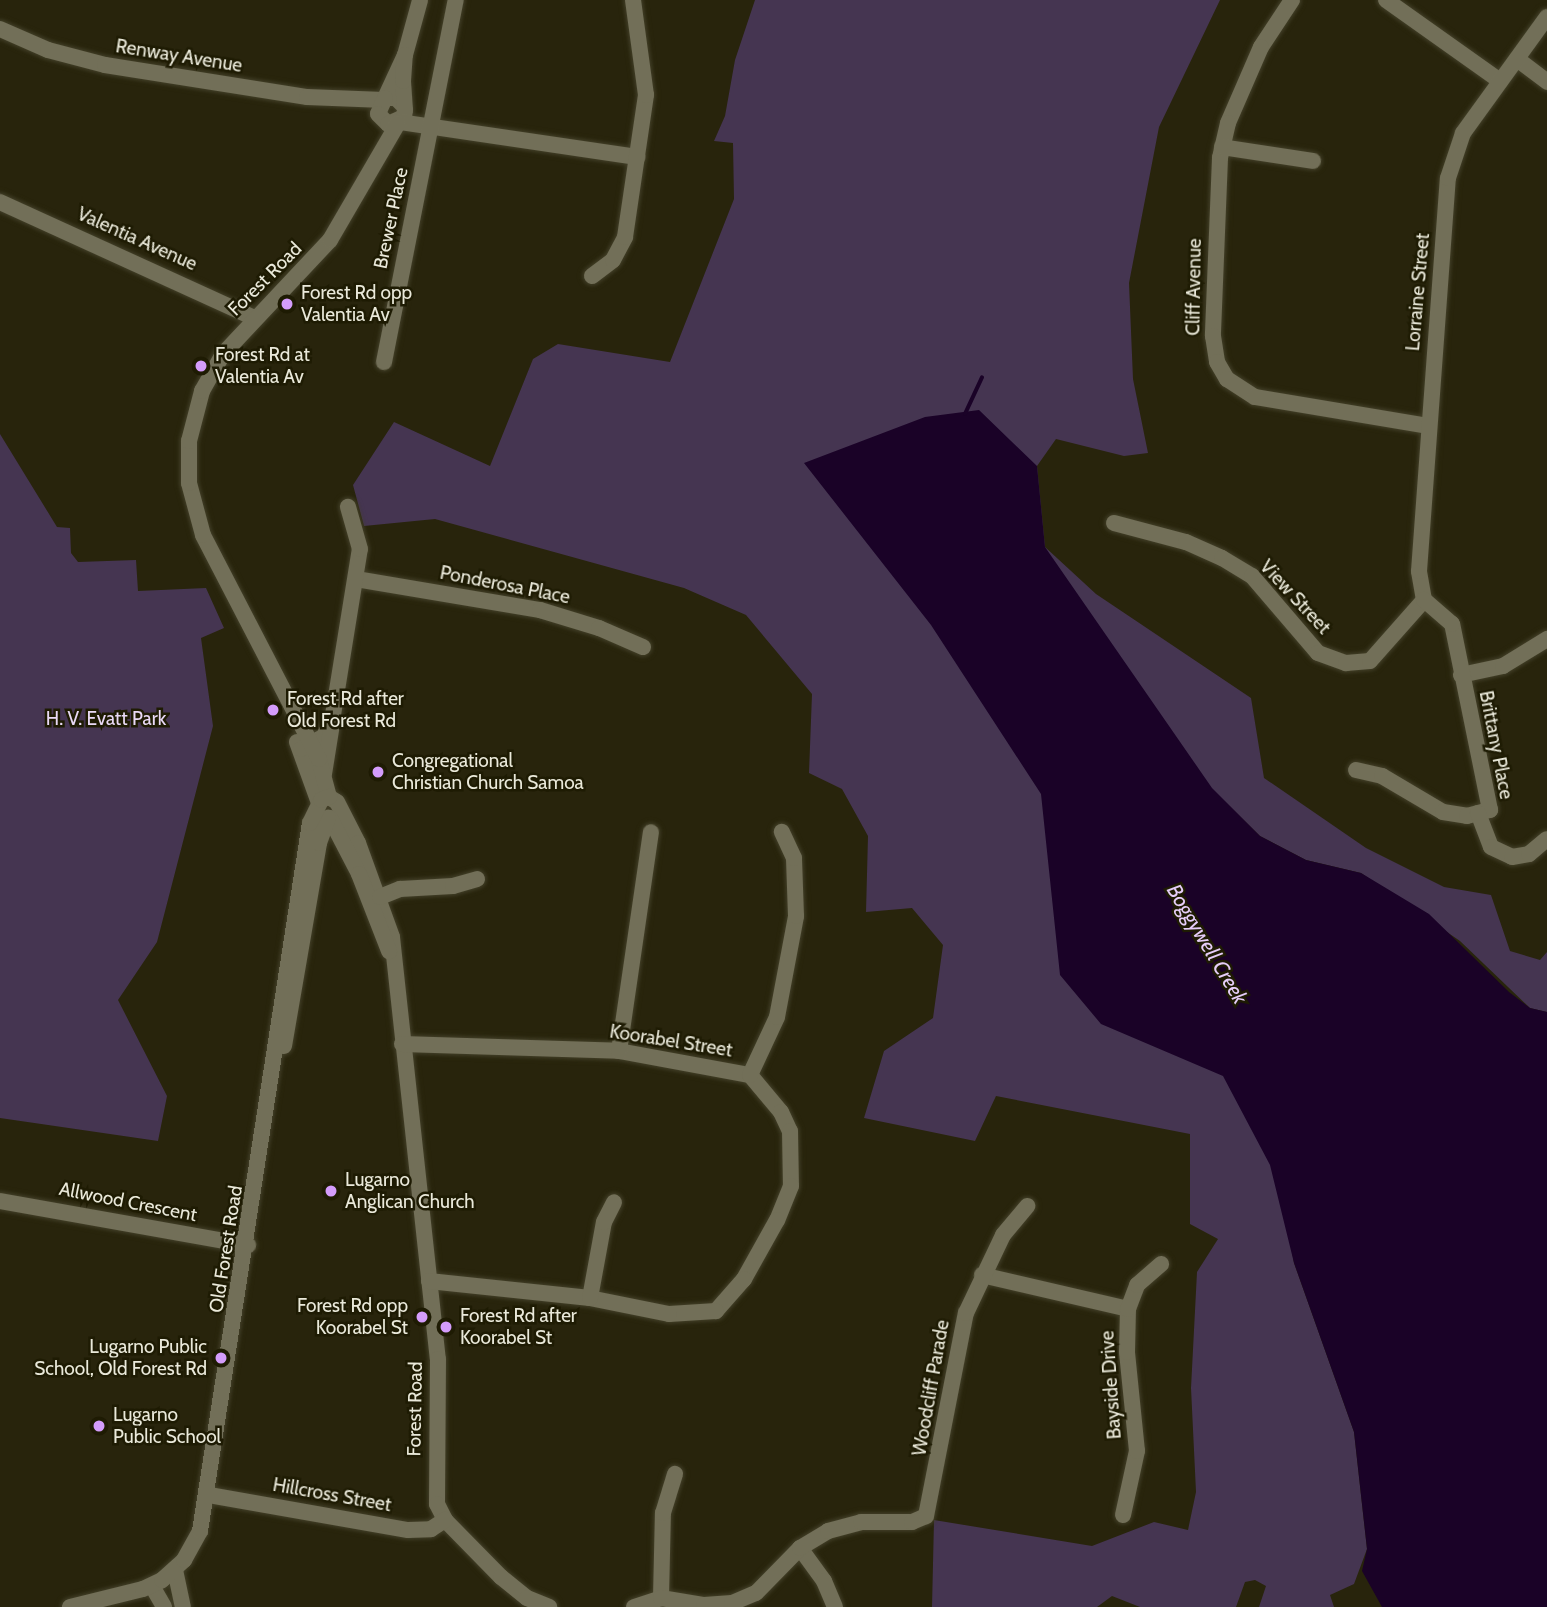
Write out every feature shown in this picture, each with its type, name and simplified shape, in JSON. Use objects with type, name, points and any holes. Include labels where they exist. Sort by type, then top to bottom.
[{"type":"street","name":"Forest Road","points":[[374,162],[382,108],[405,55],[420,0]]},
{"type":"street","points":[[432,124],[456,0]]},
{"type":"street","points":[[593,276],[614,260],[625,237],[646,95],[633,0]]},
{"type":"street","name":"Cliff Avenue","points":[[1292,0],[1261,47],[1222,147],[1213,336],[1217,362],[1227,379],[1255,397],[1429,426]]},
{"type":"street","points":[[1386,0],[1500,81]]},
{"type":"street","name":"Lorraine Street","points":[[1424,600],[1419,570],[1448,178],[1463,133],[1547,17]]},
{"type":"street","name":"Renway Avenue","points":[[0,29],[48,50],[96,63],[267,92],[358,101],[382,108]]},
{"type":"street","name":"Forest Road","points":[[405,55],[402,115],[326,246],[255,318],[208,378],[189,440],[193,505],[227,587],[230,607],[324,774],[327,808],[380,897],[391,929],[390,953],[439,1369],[435,1487],[445,1520],[510,1586],[549,1607]]},
{"type":"street","points":[[1517,59],[1547,82]]},
{"type":"street","points":[[382,108],[396,98],[402,115]]},
{"type":"street","points":[[382,108],[432,124],[637,157]]},
{"type":"street","name":"Brewer Place","points":[[384,362],[432,124]]},
{"type":"street","points":[[1222,147],[1313,161]]},
{"type":"street","name":"Valentia Avenue","points":[[0,201],[255,318]]},
{"type":"street","points":[[324,774],[360,549],[348,507]]},
{"type":"street","name":"View Street","points":[[1114,523],[1185,542],[1252,576],[1318,653],[1346,663],[1370,662],[1424,600]]},
{"type":"street","name":"Ponderosa Place","points":[[356,579],[540,610],[599,628],[643,647]]},
{"type":"street","name":"Brittany Place","points":[[1356,769],[1382,776],[1443,812],[1478,813],[1490,810],[1452,624],[1424,600]]},
{"type":"street","points":[[1461,675],[1503,666],[1547,639]]},
{"type":"street","points":[[306,746],[327,733],[332,721]]},
{"type":"street","name":"Forest Road","points":[[306,746],[327,808],[390,953]]},
{"type":"street","name":"Old Forest Road","points":[[270,1107],[290,1021],[327,808]]},
{"type":"street","name":"Old Forest Road","points":[[152,1586],[174,1570],[196,1541],[209,1495],[270,1107],[278,1018],[312,817],[327,808]]},
{"type":"street","points":[[1478,813],[1491,848],[1511,857],[1529,854],[1547,839]]},
{"type":"street","points":[[620,1051],[651,832]]},
{"type":"street","points":[[750,1075],[777,1017],[796,916],[794,858],[782,832]]},
{"type":"street","points":[[318,850],[342,842]]},
{"type":"street","points":[[380,897],[400,890],[453,886],[477,879]]},
{"type":"street","name":"Koorabel Street","points":[[402,1044],[620,1051],[750,1075],[781,1112],[790,1131],[793,1158],[791,1186],[777,1220],[736,1291],[708,1314],[669,1314],[590,1298],[429,1281]]},
{"type":"street","name":"Allwood Crescent","points":[[0,1201],[248,1245]]},
{"type":"street","points":[[590,1298],[604,1222],[614,1202]]},
{"type":"street","name":"Woodcliff Parade","points":[[800,1548],[840,1526],[912,1522],[930,1511],[961,1335],[982,1275],[1003,1235],[1027,1206]]},
{"type":"street","name":"Bayside Drive","points":[[1123,1516],[1137,1451],[1128,1309],[1137,1285],[1161,1264]]},
{"type":"street","points":[[982,1275],[1128,1309]]},
{"type":"street","points":[[661,1598],[663,1513],[675,1474]]},
{"type":"street","name":"Hillcross Street","points":[[209,1495],[408,1530],[431,1529],[445,1520]]},
{"type":"street","points":[[634,1607],[661,1598],[718,1605],[745,1598],[767,1583],[800,1548],[824,1581],[835,1607]]},
{"type":"street","points":[[174,1570],[183,1607]]},
{"type":"street","points":[[71,1607],[152,1586],[164,1607]]},
{"type":"green space","points":[[755,0],[1220,0],[1159,127],[1129,283],[1133,379],[1148,453],[1124,456],[1056,439],[1037,466],[1045,547],[1096,594],[1251,698],[1264,778],[1366,848],[1444,887],[1491,895],[1510,951],[1540,960],[1547,952],[1547,1012],[1530,1008],[1460,941],[1361,873],[1306,860],[1260,836],[1211,788],[1137,686],[1262,1078],[1294,1263],[1354,1432],[1367,1549],[1354,1584],[1330,1595],[1334,1607],[1259,1607],[1266,1586],[1255,1580],[1245,1582],[1236,1607],[1140,1607],[1112,1596],[1097,1607],[932,1607],[934,1520],[1092,1546],[1154,1522],[1188,1530],[1196,1492],[1191,1388],[1197,1272],[1218,1239],[1190,1224],[1190,1134],[996,1096],[975,1141],[864,1118],[884,1051],[933,1018],[943,945],[912,908],[866,912],[868,836],[842,789],[809,773],[812,694],[746,615],[684,588],[435,519],[364,526],[353,485],[394,422],[490,466],[533,359],[558,344],[670,362],[734,199],[733,143],[714,141],[725,116],[735,60]]},
{"type":"green space","name":"H. V. Evatt Park","points":[[0,434],[57,527],[70,528],[71,553],[78,562],[136,560],[138,591],[206,588],[224,628],[201,638],[213,726],[157,942],[118,1000],[167,1096],[158,1141],[0,1118]]},
{"type":"water","points":[[979,410],[1037,466],[1045,547],[1212,788],[1260,836],[1306,860],[1361,873],[1429,914],[1509,992],[1530,1008],[1547,1012],[1547,1607],[1382,1607],[1362,1571],[1367,1549],[1354,1432],[1294,1263],[1270,1165],[1223,1076],[1101,1024],[1060,975],[1041,794],[931,625],[804,463],[925,417]]},
{"type":"waterway","name":"Boggywell Creek","points":[[965,414],[982,378]]},
{"type":"place","name":"Forest Rd opp Valentia Av","points":[[287,304]]},
{"type":"place","name":"Forest Rd at Valentia Av","points":[[201,366]]},
{"type":"place","name":"Forest Rd after Old Forest Rd","points":[[273,710]]},
{"type":"place","name":"Congregational Christian Church Samoa","points":[[378,772]]},
{"type":"place","name":"Lugarno Anglican Church","points":[[331,1191]]},
{"type":"place","name":"Forest Rd opp Koorabel St","points":[[422,1317]]},
{"type":"place","name":"Forest Rd after Koorabel St","points":[[446,1327]]},
{"type":"place","name":"Lugarno Public School, Old Forest Rd","points":[[221,1358]]},
{"type":"place","name":"Lugarno Public School","points":[[99,1426]]}]
